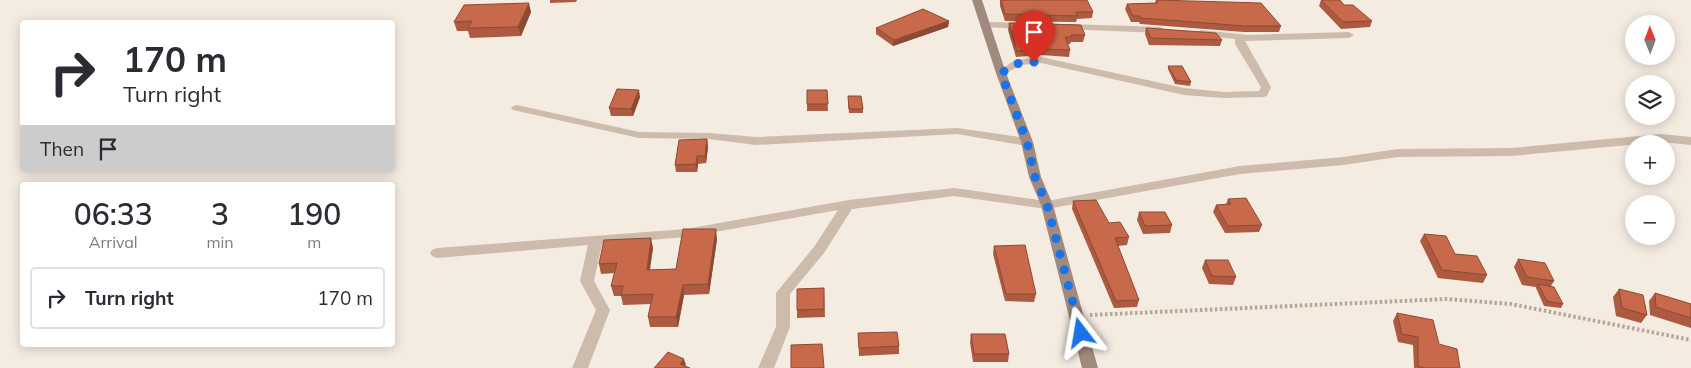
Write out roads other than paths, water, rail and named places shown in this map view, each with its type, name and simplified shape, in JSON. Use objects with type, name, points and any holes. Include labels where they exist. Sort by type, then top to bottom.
[{"type":"street","points":[[978,0],[1001,73],[1027,142],[1035,177],[1047,205],[1090,368]]},
{"type":"street","points":[[986,26],[1035,27]]},
{"type":"street","points":[[1054,27],[1170,31]]},
{"type":"street","points":[[1189,32],[1245,37],[1349,35]]},
{"type":"street","points":[[1001,73],[1021,62],[1048,62],[1178,90],[1212,95],[1263,94],[1266,87],[1240,44],[1240,39],[1245,37]]},
{"type":"street","points":[[517,108],[639,135],[709,136],[756,141],[957,131],[1027,142]]},
{"type":"street","points":[[437,252],[686,233],[850,204],[954,192],[1047,205],[1240,170],[1343,161],[1398,153],[1512,152],[1661,138],[1691,140]]},
{"type":"street","points":[[766,368],[783,327],[783,293],[819,250],[850,204]]},
{"type":"street","points":[[580,368],[603,310],[586,281],[596,240]]}]
